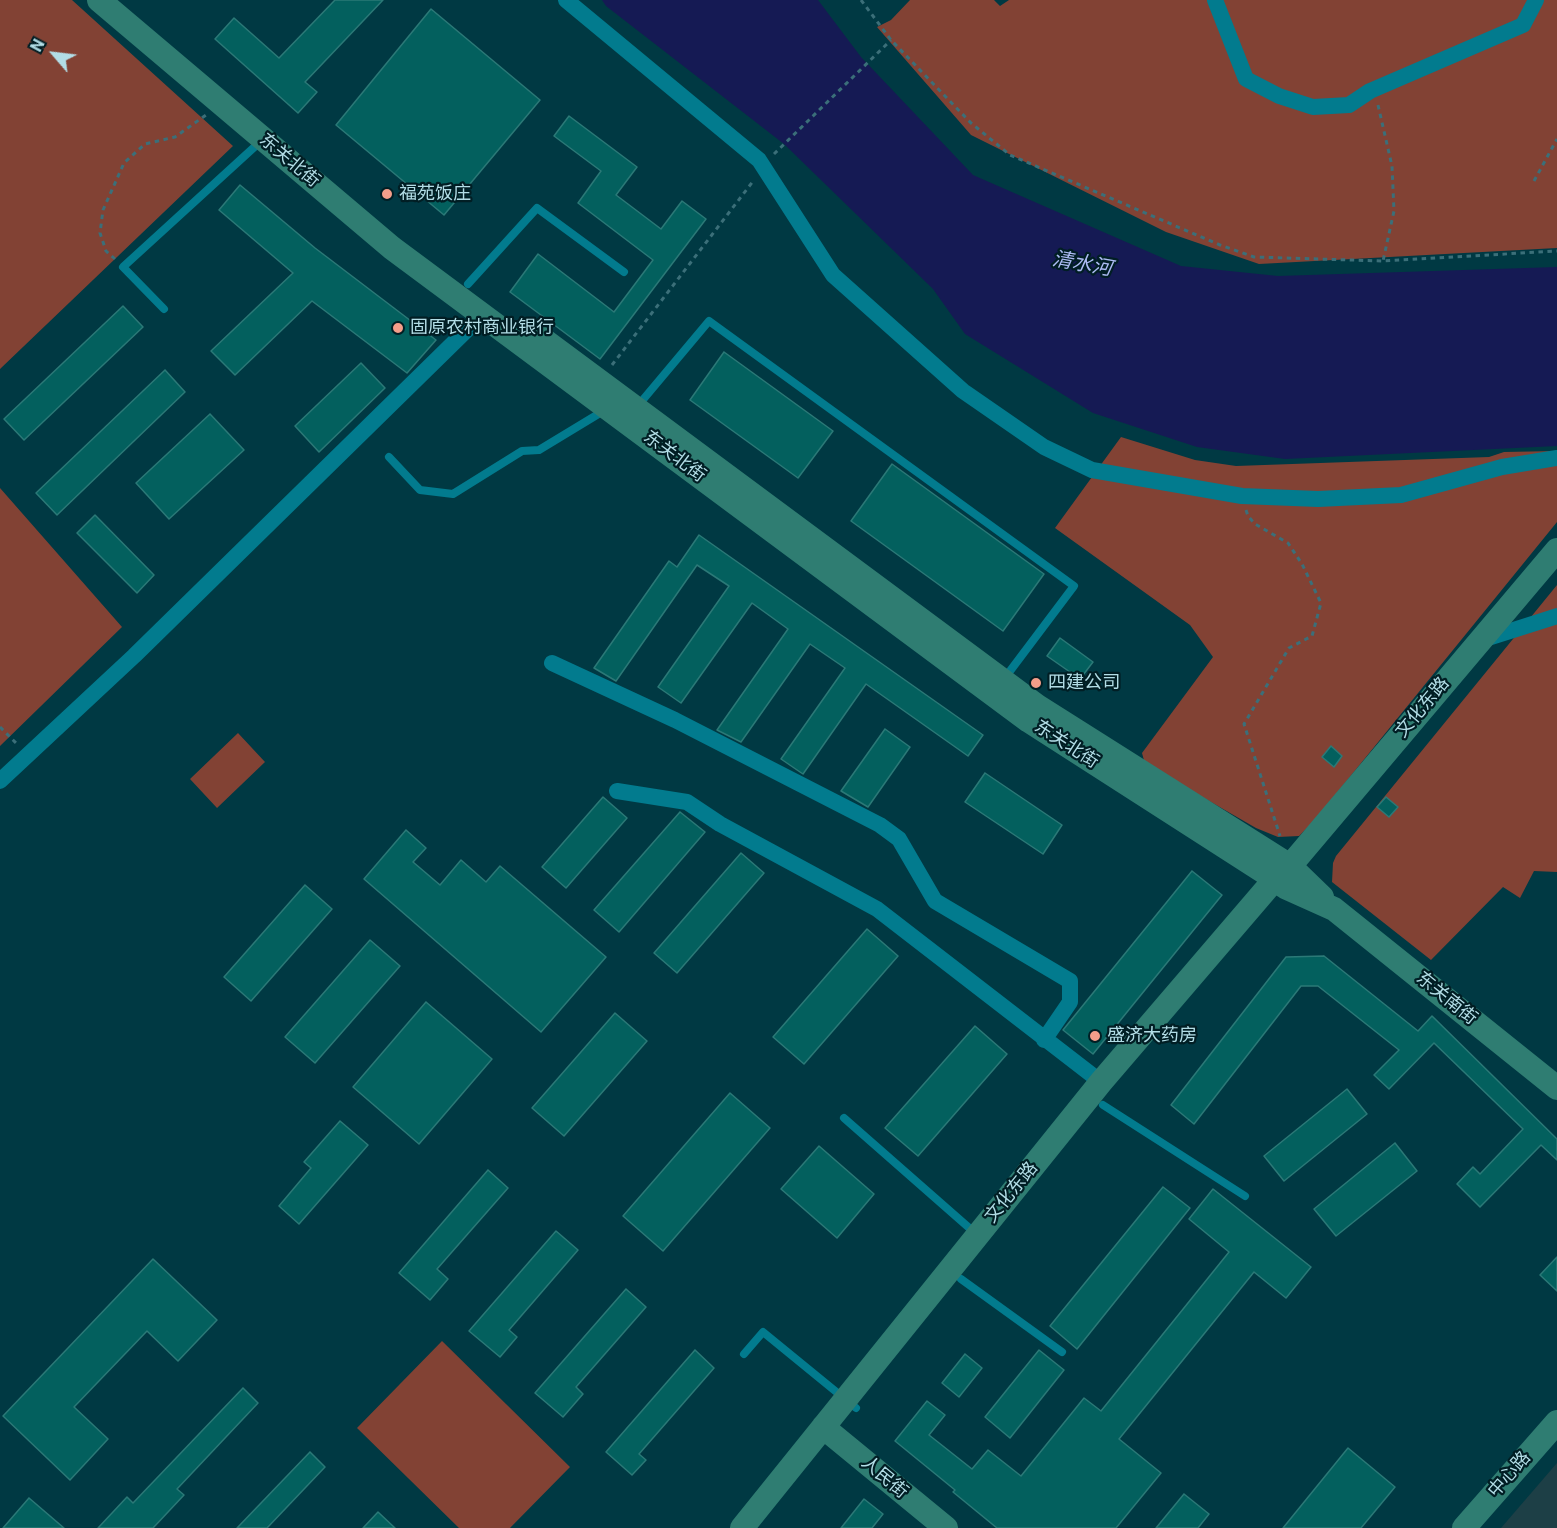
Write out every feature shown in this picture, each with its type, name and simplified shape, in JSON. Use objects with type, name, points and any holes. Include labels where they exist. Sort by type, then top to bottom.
[{"type":"main road","name":"东关北街","points":[[99,0],[392,248],[1029,721],[1283,877]]},
{"type":"main road","name":"东关北街","points":[[125,0],[402,234],[468,284],[1037,706],[1283,877]]},
{"type":"main road","name":"文化东路","points":[[742,1528],[850,1404],[977,1236],[1102,1094],[1557,550]]},
{"type":"main road","name":"东关南街","points":[[1283,877],[1334,909],[1557,1088]]},
{"type":"main road","name":"文化东路","points":[[850,1404],[961,1279],[1102,1094]]},
{"type":"main road","name":"中心路","points":[[1464,1528],[1557,1422]]},
{"type":"main road","name":"文化东路","points":[[761,1528],[828,1431]]},
{"type":"main road","name":"人民街","points":[[828,1431],[946,1528]]},
{"type":"street","points":[[566,0],[759,160],[833,275],[963,391],[1035,441],[1092,470],[1242,496],[1318,499],[1401,495],[1502,467],[1557,458]]},
{"type":"street","points":[[1215,0],[1246,79],[1279,96],[1313,107],[1349,105],[1374,89],[1523,25],[1536,0]]},
{"type":"street","points":[[0,781],[142,648],[482,315]]},
{"type":"street","points":[[1481,640],[1557,616]]},
{"type":"street","points":[[552,663],[675,720],[880,825],[898,839],[935,901],[1070,981],[1070,1002],[1044,1040]]},
{"type":"street","points":[[617,791],[687,802],[720,824],[877,909],[1044,1040],[1102,1094]]},
{"type":"lane","points":[[164,309],[123,267],[263,139]]},
{"type":"lane","points":[[468,284],[537,208],[624,272]]},
{"type":"lane","points":[[636,408],[709,321],[1074,586],[1003,681]]},
{"type":"lane","points":[[389,457],[420,490],[453,494],[522,451],[539,450],[608,408]]},
{"type":"lane","points":[[1102,1094],[1245,1196]]},
{"type":"lane","points":[[844,1118],[977,1236]]},
{"type":"lane","points":[[961,1279],[1062,1352]]},
{"type":"lane","points":[[744,1354],[763,1332],[850,1404]]},
{"type":"path","points":[[861,0],[891,40],[970,123],[1010,155],[1220,245],[1254,257],[1383,261],[1557,251]]},
{"type":"path","points":[[600,381],[779,147],[891,40]]},
{"type":"path","points":[[1374,89],[1392,166],[1394,211],[1383,261]]},
{"type":"path","points":[[123,267],[106,251],[100,232],[103,210],[124,163],[145,144],[175,137],[221,103]]},
{"type":"path","points":[[1534,181],[1557,139]]},
{"type":"path","points":[[1242,496],[1248,516],[1255,524],[1288,543],[1302,564],[1321,603],[1312,636],[1289,648],[1244,724],[1283,877]]},
{"type":"path","points":[[0,727],[28,755]]},
{"type":"shaded area","points":[[0,0],[72,0],[233,146],[0,369]]},
{"type":"shaded area","points":[[910,0],[994,0],[1000,6],[1009,0],[1557,0],[1557,248],[1259,264],[1166,232],[971,135],[877,27],[891,20]]},
{"type":"shaded area","points":[[1121,437],[1195,460],[1236,466],[1489,457],[1504,452],[1557,451],[1557,522],[1314,821],[1299,836],[1278,837],[1256,828],[1145,764],[1142,753],[1213,657],[1190,625],[1055,528]]},
{"type":"shaded area","points":[[0,488],[122,627],[0,746]]},
{"type":"shaded area","points":[[1557,585],[1557,872],[1534,871],[1520,898],[1503,887],[1431,960],[1332,882],[1333,863],[1336,856]]},
{"type":"shaded area","points":[[238,733],[265,762],[217,808],[190,779]]},
{"type":"shaded area","points":[[442,1341],[570,1467],[510,1528],[459,1528],[357,1428]]},
{"type":"shaded area","points":[[1557,1463],[1557,1528],[1501,1528]]},
{"type":"water","name":"清水河","points":[[602,0],[818,0],[861,57],[973,175],[1181,266],[1278,276],[1557,267],[1557,446],[1285,459],[1197,447],[1093,413],[965,334],[933,289],[784,144],[606,6]]},
{"type":"building","points":[[335,0],[383,0],[305,82],[317,92],[298,113],[215,39],[234,18],[279,58]]},
{"type":"building","points":[[431,9],[540,100],[444,215],[336,125]]},
{"type":"building","points":[[569,116],[637,167],[616,195],[661,229],[682,201],[706,219],[600,359],[510,292],[538,254],[614,312],[653,260],[578,203],[601,171],[554,136]]},
{"type":"building","points":[[240,185],[315,248],[436,340],[407,373],[312,301],[235,375],[211,351],[293,273],[219,210]]},
{"type":"building","points":[[123,306],[143,327],[24,440],[4,419]]},
{"type":"building","points":[[724,352],[833,431],[798,478],[690,400]]},
{"type":"building","points":[[361,363],[385,388],[319,452],[295,426]]},
{"type":"building","points":[[165,370],[185,392],[57,515],[36,493]]},
{"type":"building","points":[[210,414],[244,450],[169,519],[136,483]]},
{"type":"building","points":[[892,464],[1044,574],[1003,631],[851,521]]},
{"type":"building","points":[[95,515],[154,575],[137,593],[77,533]]},
{"type":"building","points":[[699,535],[983,735],[968,756],[866,684],[803,774],[781,759],[845,668],[810,644],[741,742],[717,730],[788,629],[752,603],[681,703],[658,687],[729,586],[697,565],[616,681],[594,668],[669,561],[677,567]]},
{"type":"building","points":[[1060,638],[1093,662],[1080,679],[1047,656]]},
{"type":"building","points":[[885,729],[910,747],[868,807],[841,791]]},
{"type":"building","points":[[1331,746],[1342,756],[1334,767],[1322,757]]},
{"type":"building","points":[[985,773],[1062,825],[1043,854],[965,802]]},
{"type":"building","points":[[603,797],[627,818],[566,888],[542,867]]},
{"type":"building","points":[[1386,797],[1398,807],[1389,817],[1377,807]]},
{"type":"building","points":[[680,812],[705,832],[619,932],[594,910]]},
{"type":"building","points":[[406,830],[426,848],[413,862],[440,885],[461,860],[486,882],[500,866],[606,957],[541,1032],[364,879]]},
{"type":"building","points":[[741,853],[764,873],[677,973],[654,953]]},
{"type":"building","points":[[1192,871],[1222,895],[1093,1054],[1063,1030]]},
{"type":"building","points":[[305,885],[332,909],[251,1001],[224,977]]},
{"type":"building","points":[[867,929],[898,956],[804,1064],[773,1037]]},
{"type":"building","points":[[370,940],[400,966],[315,1063],[285,1037]]},
{"type":"building","points":[[1324,956],[1418,1031],[1432,1016],[1557,1139],[1557,1160],[1541,1145],[1480,1207],[1457,1184],[1473,1167],[1480,1174],[1523,1129],[1434,1043],[1389,1089],[1374,1075],[1399,1050],[1318,986],[1301,986],[1194,1124],[1171,1105],[1286,957]]},
{"type":"building","points":[[426,1002],[492,1059],[419,1144],[353,1087]]},
{"type":"building","points":[[615,1013],[647,1041],[564,1136],[532,1108]]},
{"type":"building","points":[[975,1026],[1007,1054],[918,1156],[885,1128]]},
{"type":"building","points":[[1347,1089],[1367,1114],[1284,1181],[1264,1156]]},
{"type":"building","points":[[730,1093],[770,1128],[663,1251],[623,1216]]},
{"type":"building","points":[[340,1121],[368,1145],[299,1224],[279,1206],[311,1168],[304,1162]]},
{"type":"building","points":[[1395,1143],[1417,1171],[1336,1236],[1314,1209]]},
{"type":"building","points":[[819,1146],[874,1194],[837,1238],[781,1189]]},
{"type":"building","points":[[488,1170],[508,1188],[437,1269],[448,1279],[430,1300],[399,1273]]},
{"type":"building","points":[[1163,1187],[1190,1208],[1077,1349],[1050,1326]]},
{"type":"building","points":[[1213,1189],[1311,1267],[1286,1298],[1254,1272],[1119,1439],[1161,1473],[1116,1528],[997,1528],[895,1441],[927,1401],[945,1415],[929,1435],[972,1469],[988,1450],[1021,1476],[1084,1398],[1101,1411],[1229,1252],[1189,1219]]},
{"type":"building","points":[[556,1231],[578,1250],[509,1330],[517,1337],[500,1357],[469,1331]]},
{"type":"building","points":[[1557,1257],[1557,1291],[1540,1275]]},
{"type":"building","points":[[153,1259],[217,1320],[178,1361],[147,1331],[74,1407],[108,1439],[70,1480],[3,1416]]},
{"type":"building","points":[[626,1289],[646,1307],[576,1387],[583,1394],[563,1417],[535,1393]]},
{"type":"building","points":[[695,1350],[714,1368],[639,1454],[646,1460],[632,1475],[606,1452]]},
{"type":"building","points":[[1039,1350],[1064,1370],[1010,1438],[985,1417]]},
{"type":"building","points":[[965,1354],[982,1368],[959,1397],[942,1383]]},
{"type":"building","points":[[243,1388],[258,1403],[177,1489],[184,1495],[153,1528],[98,1528],[127,1497],[133,1503]]},
{"type":"building","points":[[1348,1448],[1395,1487],[1361,1528],[1283,1528]]},
{"type":"building","points":[[310,1452],[325,1467],[267,1528],[237,1528]]},
{"type":"building","points":[[1184,1494],[1209,1514],[1198,1528],[1156,1528]]},
{"type":"building","points":[[29,1498],[64,1528],[3,1528]]},
{"type":"building","points":[[864,1499],[883,1514],[872,1528],[841,1528]]},
{"type":"building","points":[[378,1512],[395,1528],[363,1528]]},
{"type":"place","name":"福苑饭庄","points":[[387,194]]},
{"type":"place","name":"固原农村商业银行","points":[[398,328]]},
{"type":"place","name":"四建公司","points":[[1036,683]]},
{"type":"place","name":"盛济大药房","points":[[1095,1036]]}]
